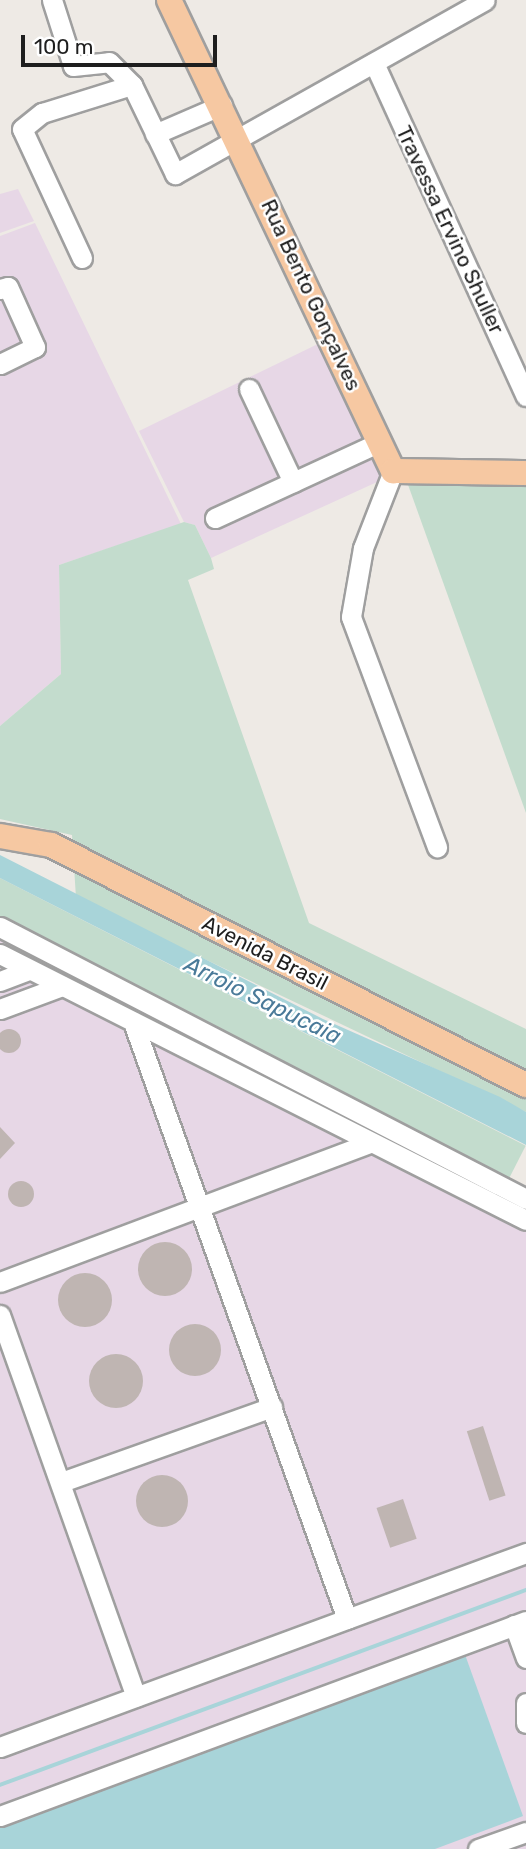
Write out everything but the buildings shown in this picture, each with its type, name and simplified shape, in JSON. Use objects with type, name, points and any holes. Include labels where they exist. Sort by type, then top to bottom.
[{"type":"main road","name":"Rua Bento Gonçalves","points":[[169,0],[222,105],[393,471]]},
{"type":"main road","points":[[393,471],[526,472]]},
{"type":"main road","name":"Avenida Brasil","points":[[0,836],[51,845],[526,1085]]},
{"type":"street","points":[[52,0],[73,66],[109,62],[132,85],[175,174],[485,0]]},
{"type":"street","name":"Travessa Ervino Shuller","points":[[373,63],[526,396]]},
{"type":"street","points":[[82,258],[22,129],[42,113],[132,85]]},
{"type":"street","points":[[155,134],[222,105]]},
{"type":"street","points":[[0,289],[8,287],[35,347],[0,364]]},
{"type":"street","points":[[248,389],[293,482]]},
{"type":"street","points":[[215,518],[380,442]]},
{"type":"street","points":[[393,471],[363,548],[351,617],[437,847]]},
{"type":"street","points":[[0,927],[526,1199]]},
{"type":"street","points":[[0,954],[526,1220]]},
{"type":"street","points":[[0,981],[29,970]]},
{"type":"street","points":[[0,1009],[62,986]]},
{"type":"street","points":[[133,1022],[197,1207],[347,1619]]},
{"type":"street","points":[[0,1282],[370,1143]]},
{"type":"street","points":[[0,1314],[64,1481],[136,1696]]},
{"type":"street","points":[[64,1481],[272,1407]]},
{"type":"street","points":[[0,1747],[526,1553]]},
{"type":"street","points":[[0,1816],[520,1623],[526,1658]]},
{"type":"street","points":[[526,1703],[526,1723]]},
{"type":"street","points":[[478,1849],[526,1832]]},
{"type":"shaded area","points":[[18,189],[34,221],[0,233],[0,194]]},
{"type":"shaded area","points":[[35,223],[181,524],[59,565],[61,674],[0,726],[0,236]]},
{"type":"shaded area","points":[[322,342],[388,477],[211,558],[195,525],[184,522],[139,431]]},
{"type":"shaded area","points":[[0,934],[526,1205],[526,1849],[0,1849]]},
{"type":"green space","points":[[526,478],[526,813],[407,482]]},
{"type":"green space","points":[[184,522],[195,525],[211,558],[214,569],[188,580],[309,923],[526,1029],[526,1112],[76,898],[72,835],[0,819],[0,726],[61,674],[59,565]]},
{"type":"green space","points":[[0,878],[526,1146],[507,1182],[0,924]]},
{"type":"water","name":"Arroio Sapucaia","points":[[0,855],[323,1019],[500,1097],[526,1112],[526,1145],[0,878]]},
{"type":"water","points":[[463,1649],[523,1816],[435,1849],[0,1849],[0,1824]]},
{"type":"waterway","points":[[0,1785],[526,1590]]}]
